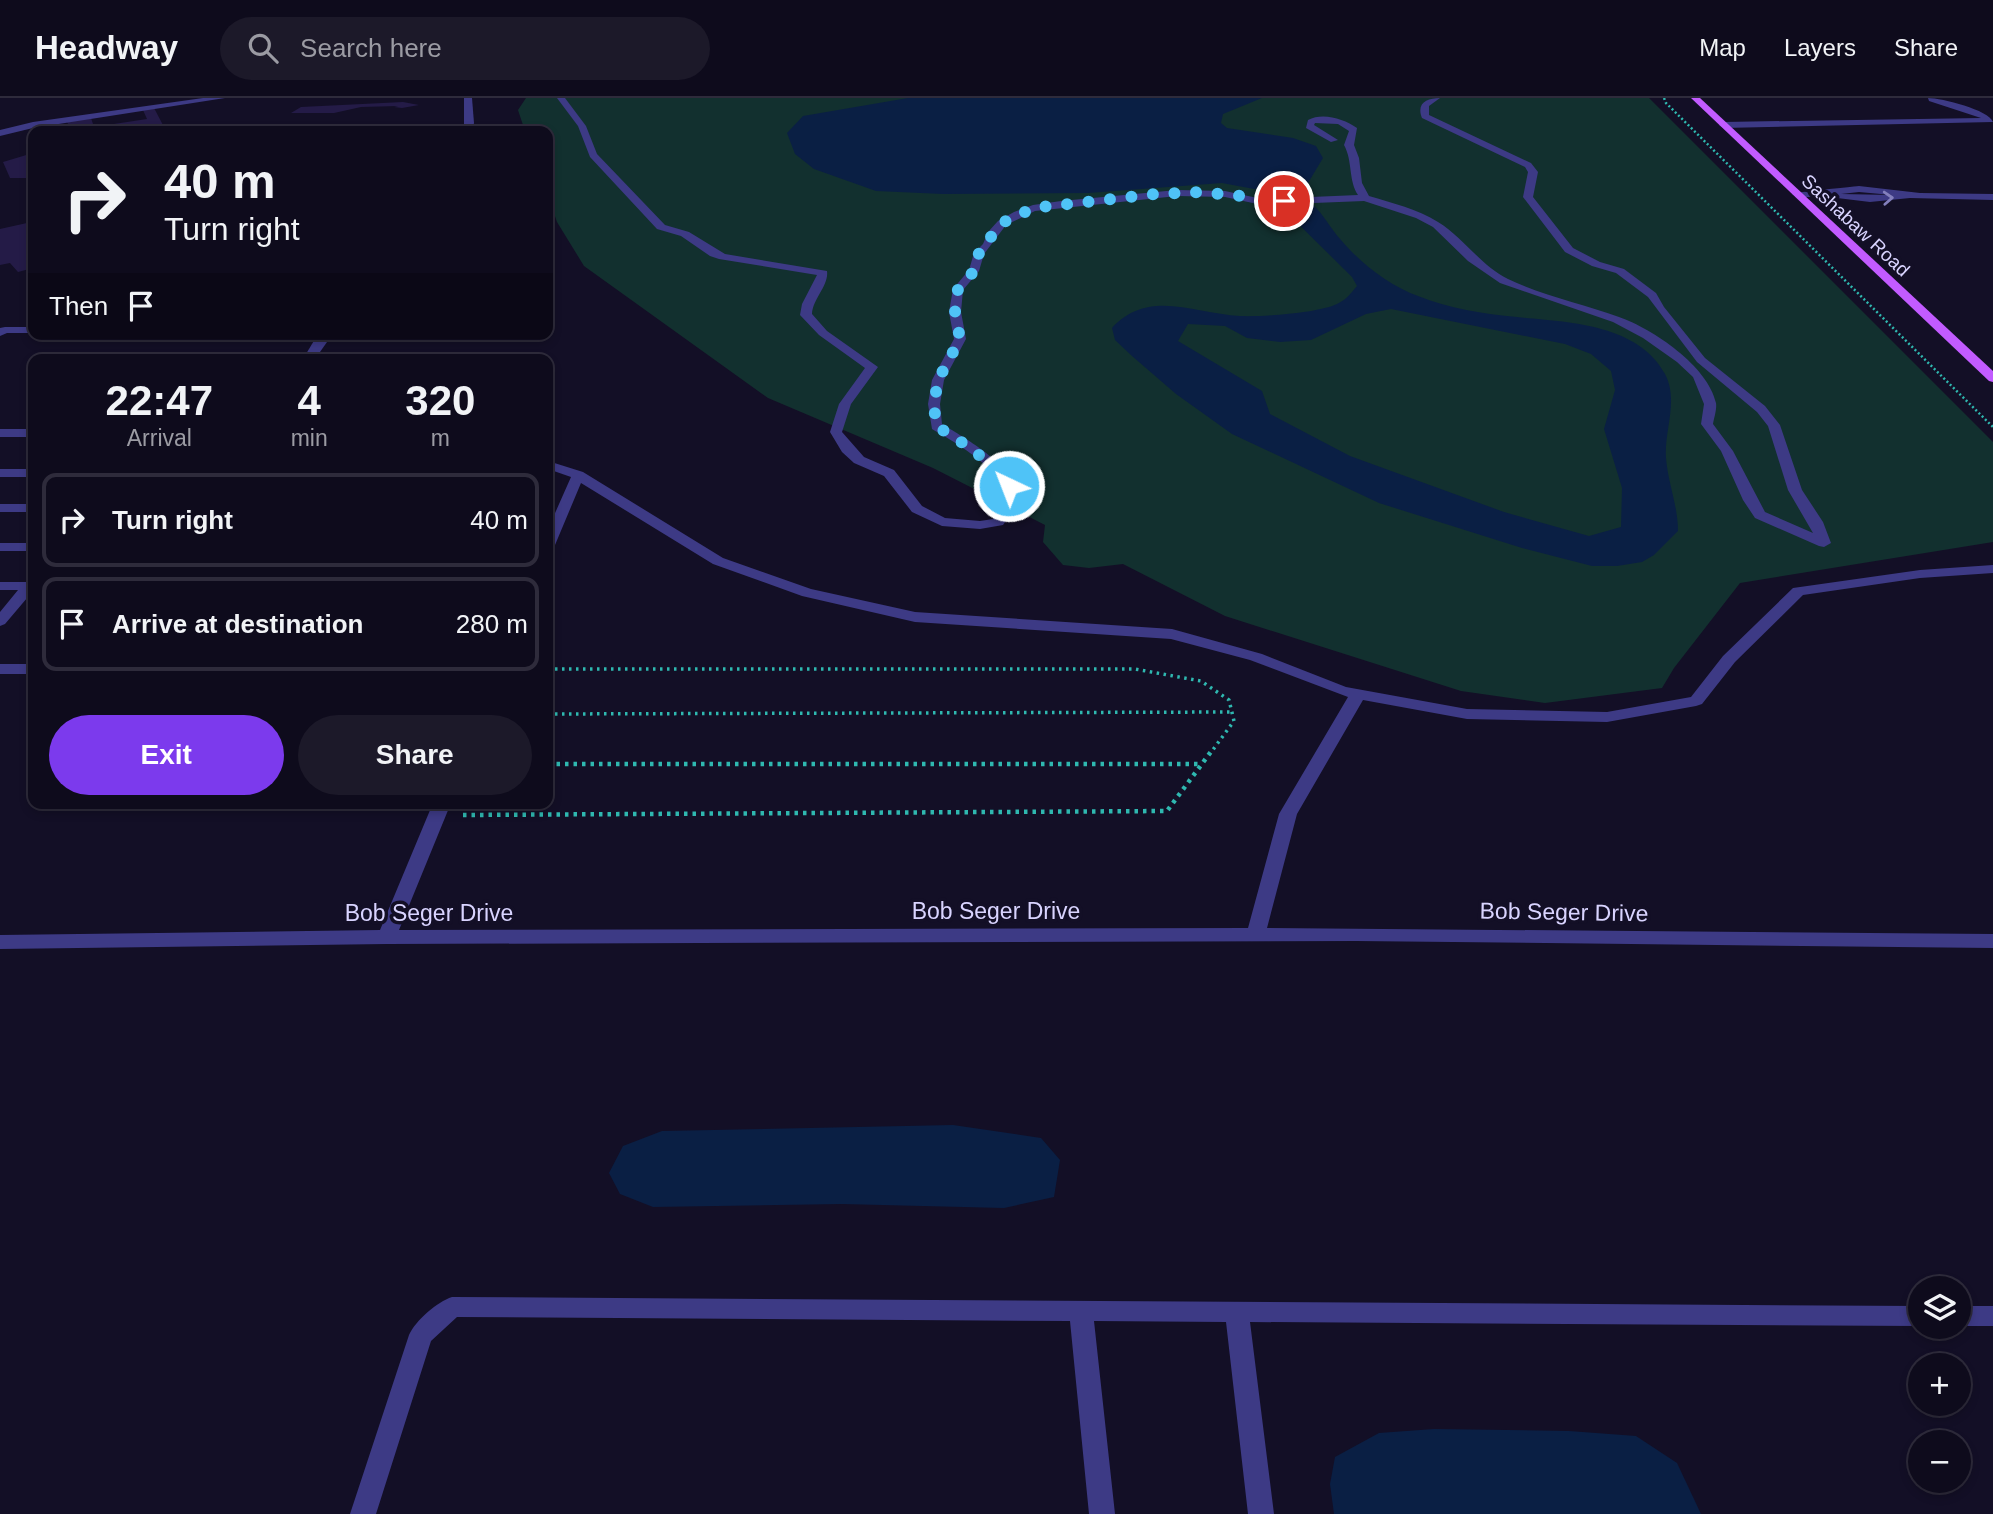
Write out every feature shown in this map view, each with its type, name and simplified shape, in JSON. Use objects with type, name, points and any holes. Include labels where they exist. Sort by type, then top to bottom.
[{"type":"main road","name":"Sashabaw Road","points":[[1695,98],[1987,366],[1993,378]]},
{"type":"lane","points":[[29,126],[221,98]]},
{"type":"lane","points":[[468,98],[469,126]]},
{"type":"lane","points":[[561,98],[582,126],[593,155],[661,227],[685,234],[723,257],[823,273],[822,282],[807,300],[806,315],[823,333],[872,367],[845,400],[839,412],[836,432],[847,449],[859,460],[889,473],[917,509],[942,522],[980,525],[998,522],[1010,504],[1009,486],[997,470],[936,426],[934,404],[938,380],[960,339],[955,312],[958,289],[974,271],[979,253],[988,245],[992,234],[1002,223],[1033,208],[1156,194],[1225,194],[1266,202],[1365,198],[1420,216],[1437,225],[1472,259],[1503,281],[1617,320],[1681,360],[1698,376],[1710,404],[1707,424],[1727,451],[1760,515],[1824,543],[1816,522],[1795,490],[1774,425],[1761,409],[1701,360],[1659,308],[1652,295],[1640,284],[1620,271],[1596,264],[1569,250],[1558,239],[1540,210],[1528,198],[1533,172],[1528,165],[1425,116],[1423,109],[1426,104],[1436,98]]},
{"type":"lane","points":[[1723,125],[1990,120],[1932,99]]},
{"type":"lane","points":[[1334,140],[1309,126],[1312,120],[1340,121],[1354,130],[1349,145],[1355,154],[1355,182],[1365,198]]},
{"type":"lane","points":[[0,133],[28,126]]},
{"type":"lane","points":[[1797,194],[1829,194],[1840,190],[1888,190],[1910,195],[1993,197]]},
{"type":"lane","points":[[0,333],[5,330],[28,330]]},
{"type":"lane","points":[[0,433],[28,433]]},
{"type":"lane","points":[[553,467],[578,475],[718,561],[807,593],[915,617],[1172,634],[1256,657],[1342,691],[1467,714],[1607,718],[1696,701],[1729,659],[1798,591],[1920,574],[1993,569]]},
{"type":"lane","points":[[0,473],[28,473]]},
{"type":"lane","points":[[553,533],[578,475]]},
{"type":"lane","points":[[553,504],[565,503]]},
{"type":"lane","points":[[0,508],[28,508]]},
{"type":"lane","points":[[0,547],[28,547]]},
{"type":"lane","points":[[0,586],[28,586]]},
{"type":"lane","points":[[0,621],[28,589]]},
{"type":"lane","points":[[0,669],[28,668]]},
{"type":"lane","points":[[1256,935],[1287,814],[1358,694]]},
{"type":"lane","points":[[387,937],[440,809]]},
{"type":"lane","name":"Bob Seger Drive","points":[[0,942],[387,937],[1256,935],[1993,942]]},
{"type":"lane","points":[[363,1514],[421,1335],[452,1307],[1908,1316]]},
{"type":"lane","points":[[1081,1311],[1102,1514]]},
{"type":"lane","points":[[1237,1312],[1261,1514]]},
{"type":"lane","points":[[1971,1316],[1993,1316]]},
{"type":"path","points":[[1664,98],[1666,103],[1993,427]]},
{"type":"path","points":[[440,809],[1167,811],[1234,721],[1229,700],[1200,681],[1135,669],[553,669]]},
{"type":"path","points":[[553,714],[1232,712]]},
{"type":"path","points":[[553,764],[1203,764]]},
{"type":"green space","points":[[526,98],[1649,98],[1993,442],[1993,542],[1740,583],[1674,668],[1662,688],[1545,703],[1461,691],[1225,616],[1123,564],[1089,568],[1063,565],[1043,542],[1045,525],[933,468],[768,398],[584,266],[557,222],[553,210],[553,126],[523,126],[518,110]]},
{"type":"water","points":[[908,98],[1262,98],[1223,114],[1221,123],[1227,128],[1293,138],[1316,146],[1323,158],[1308,183],[1311,203],[1349,249],[1386,280],[1407,292],[1454,307],[1599,328],[1637,344],[1653,357],[1665,374],[1671,395],[1666,458],[1678,531],[1654,555],[1642,562],[1617,566],[1592,566],[1522,548],[1379,503],[1232,434],[1176,394],[1115,340],[1112,328],[1126,316],[1157,306],[1240,316],[1304,312],[1337,304],[1357,286],[1352,277],[1265,191],[1222,183],[1088,193],[943,194],[876,191],[814,169],[795,154],[787,133],[803,116]],"holes":[[[1391,309],[1565,344],[1591,354],[1611,371],[1615,390],[1604,429],[1622,488],[1621,527],[1589,536],[1504,512],[1350,456],[1270,414],[1262,391],[1178,341],[1188,324],[1225,326],[1247,338],[1280,342],[1311,340],[1366,314]]]},
{"type":"water","points":[[953,1125],[1041,1138],[1060,1160],[1054,1197],[1004,1208],[842,1204],[653,1207],[620,1194],[609,1173],[623,1146],[662,1131]]},
{"type":"water","points":[[1434,1429],[1569,1431],[1636,1436],[1677,1463],[1701,1514],[1334,1514],[1330,1484],[1335,1457],[1379,1433]]},
{"type":"building","points":[[403,102],[419,105],[402,108],[361,107],[334,113],[291,113],[301,107]]},
{"type":"building","points":[[154,108],[163,126],[101,126],[147,119],[143,110]]},
{"type":"building","points":[[91,118],[94,126],[69,126],[67,122]]},
{"type":"building","points":[[249,124],[251,126],[192,126]]},
{"type":"building","points":[[28,154],[28,178],[10,178],[3,162]]},
{"type":"building","points":[[28,224],[28,269],[18,272],[10,263],[0,265],[0,229]]},
{"type":"route","points":[[1009,486],[997,470],[936,426],[934,404],[938,380],[960,339],[954,300],[958,289],[974,271],[979,253],[988,245],[992,234],[1002,223],[1033,208],[1177,192],[1225,194],[1262,202],[1284,201]]}]
